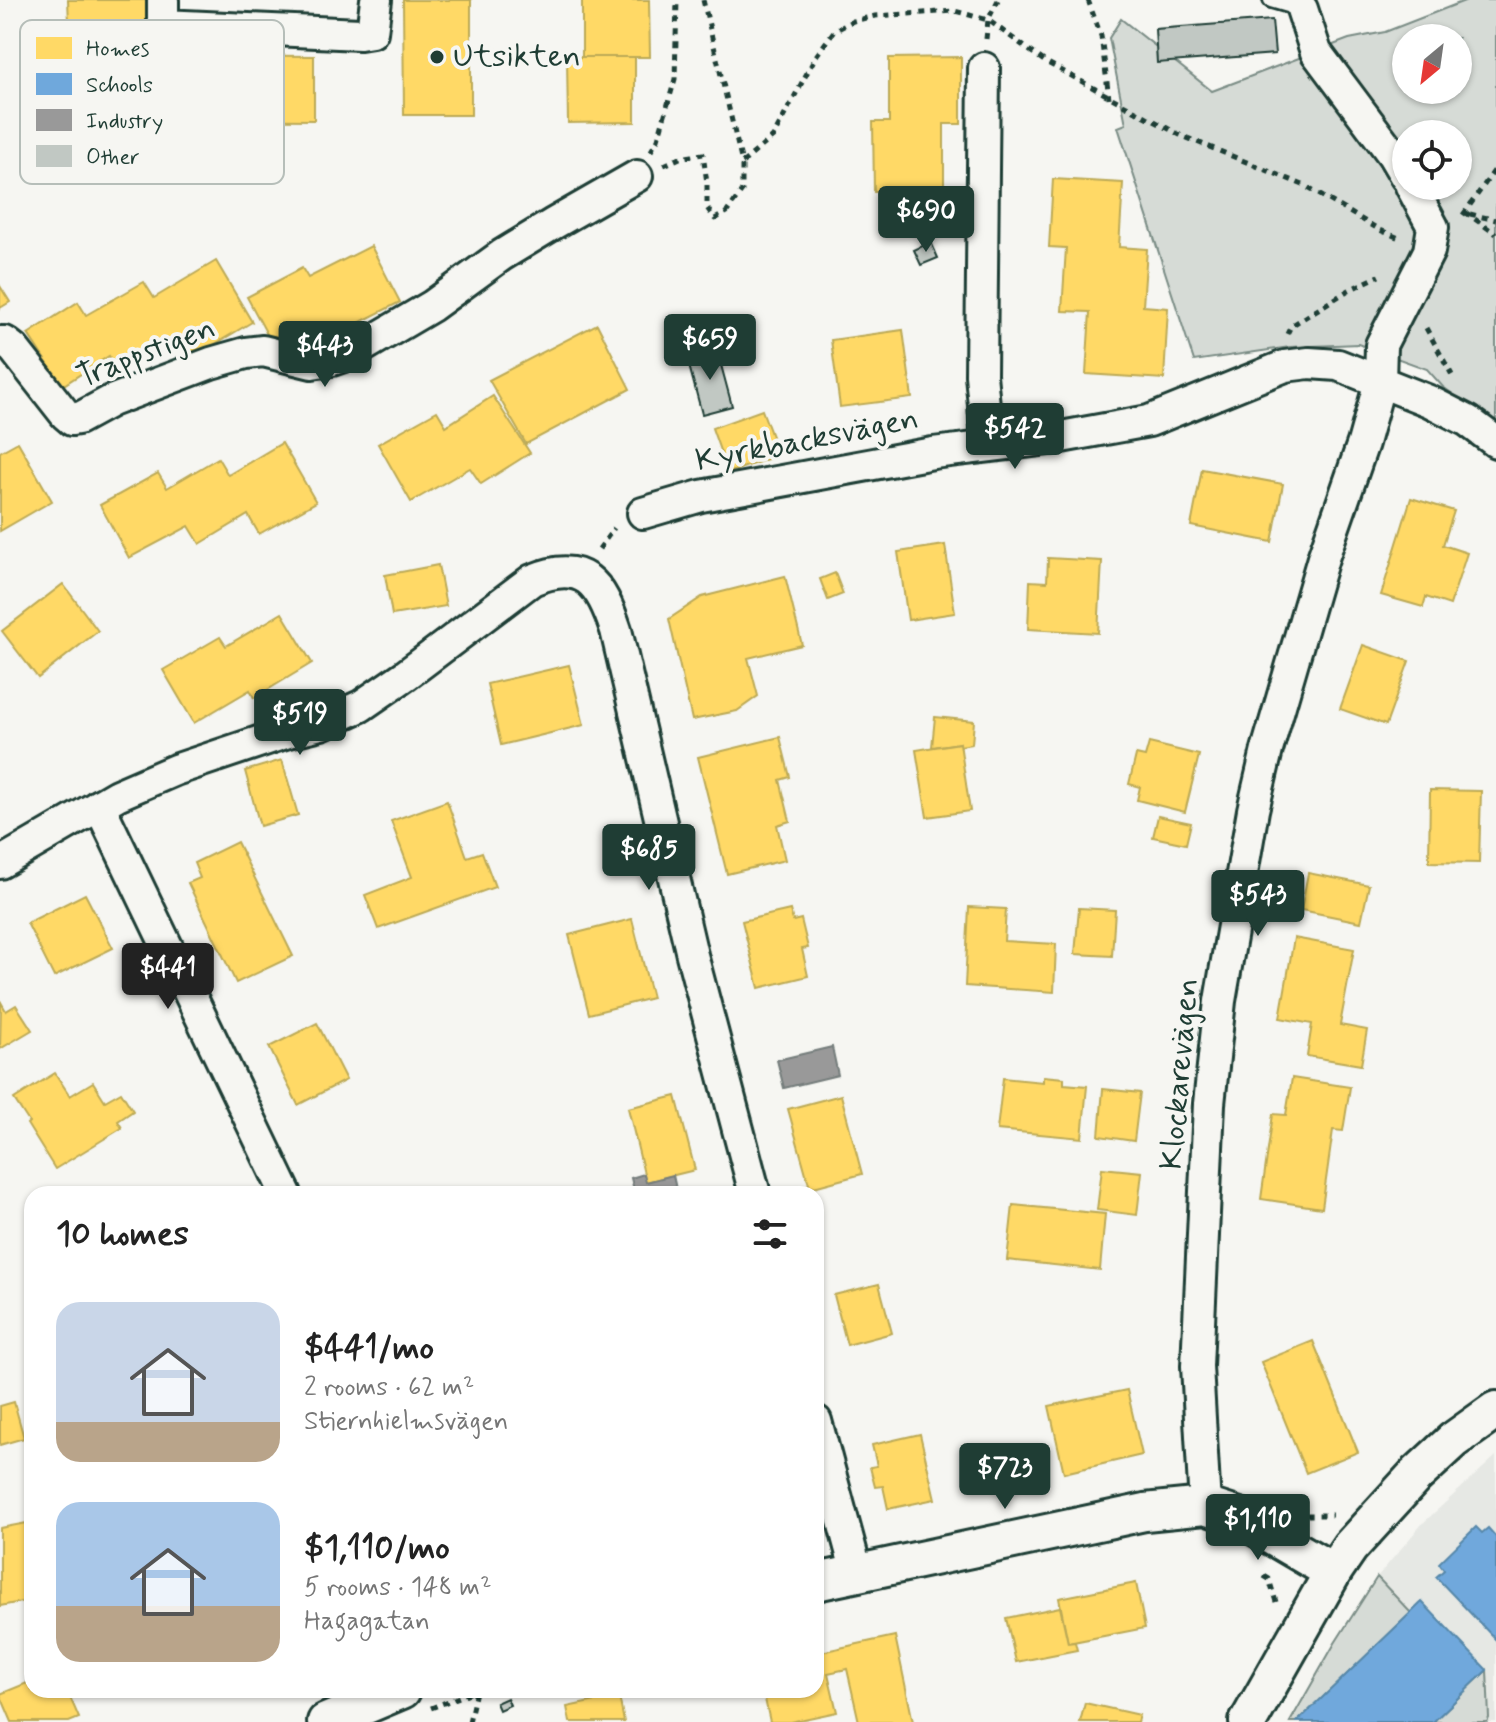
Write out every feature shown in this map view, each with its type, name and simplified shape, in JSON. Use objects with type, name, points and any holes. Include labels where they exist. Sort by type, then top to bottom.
[{"type":"street","points":[[284,31],[372,32],[376,0]]},
{"type":"street","points":[[1302,9],[1316,52],[1392,154]]},
{"type":"street","points":[[984,68],[981,375],[988,446]]},
{"type":"street","name":"Trappstigen","points":[[0,342],[14,349],[72,420],[111,401],[246,353],[263,351],[312,363],[332,360],[352,353],[419,314],[502,255],[637,176]]},
{"type":"street","points":[[1380,382],[1381,345],[1429,251],[1433,227],[1419,200]]},
{"type":"street","name":"Kyrkbacksvägen","points":[[643,513],[716,493],[933,453],[1050,439],[1149,421],[1285,366],[1309,363],[1338,365],[1429,401],[1468,421],[1496,442]]},
{"type":"street","name":"Klockarevägen","points":[[1205,1506],[1197,1366],[1209,1104],[1220,1001],[1253,810],[1267,750],[1323,558],[1363,443],[1380,382]]},
{"type":"street","points":[[0,863],[117,795],[175,770],[321,724],[361,706],[532,580],[548,573],[571,573],[595,584],[607,603],[616,630],[692,955],[753,1186]]},
{"type":"street","points":[[99,805],[282,1186]]},
{"type":"street","points":[[1248,1722],[1333,1572],[1369,1524],[1454,1440],[1496,1410]]},
{"type":"street","points":[[824,1451],[857,1573]]},
{"type":"street","points":[[824,1580],[1145,1512],[1205,1506],[1239,1517],[1333,1572]]},
{"type":"street","points":[[326,1722],[383,1698]]},
{"type":"lane","points":[[1271,0],[1302,9]]},
{"type":"path","points":[[637,176],[658,139],[675,79],[677,0]]},
{"type":"path","points":[[1088,0],[1101,36],[1109,98]]},
{"type":"path","points":[[637,176],[680,158],[703,154],[707,208],[715,219],[727,212],[742,191],[742,163]]},
{"type":"path","points":[[1496,220],[1465,212],[1496,234]]},
{"type":"path","points":[[1262,376],[1291,326],[1349,290],[1429,251]]},
{"type":"path","points":[[1407,294],[1456,383],[1468,421]]},
{"type":"path","points":[[571,573],[616,526],[643,513]]},
{"type":"path","points":[[469,1722],[475,1698]]},
{"type":"shaded area","points":[[1467,0],[1496,0],[1496,425],[1443,387],[1427,369],[1358,344],[1290,347],[1194,361],[1118,127],[1126,124],[1109,38],[1121,19],[1212,91],[1349,39],[1392,29],[1392,104],[1472,104],[1472,24],[1406,24]]},
{"type":"shaded area","points":[[1496,1456],[1496,1537],[1488,1528],[1482,1533],[1476,1527],[1439,1563],[1444,1570],[1437,1577],[1496,1640],[1496,1722],[1487,1722],[1487,1670],[1423,1603],[1411,1613],[1377,1577],[1422,1524]]},
{"type":"shaded area","points":[[1377,1577],[1411,1613],[1297,1722],[1290,1722],[1335,1643]]},
{"type":"shaded area","points":[[1487,1670],[1487,1722],[1433,1722]]},
{"type":"building: Homes","points":[[68,0],[147,0],[147,20],[69,20]]},
{"type":"building: Homes","name":"Utsikten","points":[[403,0],[471,0],[471,115],[404,115]]},
{"type":"building: Homes","points":[[582,0],[649,0],[650,57],[582,57]]},
{"type":"building: Homes","points":[[284,56],[314,56],[314,120],[284,120]]},
{"type":"building: Homes","points":[[567,57],[635,57],[635,122],[568,123]]},
{"type":"building: Homes","points":[[961,57],[961,124],[944,124],[944,191],[874,192],[873,122],[889,122],[889,58]]},
{"type":"building: Homes","points":[[1053,179],[1123,183],[1119,247],[1147,249],[1143,306],[1168,308],[1164,379],[1086,374],[1090,312],[1062,311],[1066,248],[1049,247]]},
{"type":"building: Homes","points":[[371,246],[400,302],[335,335],[330,324],[277,353],[247,297],[302,268],[308,278]]},
{"type":"building: Homes","points":[[216,261],[252,322],[188,360],[175,337],[117,370],[109,356],[62,386],[28,334],[78,302],[86,315],[144,282],[154,298]]},
{"type":"building: Homes","points":[[0,286],[10,302],[0,308]]},
{"type":"building: Homes","points":[[597,324],[630,389],[526,444],[489,380]]},
{"type":"building: Homes","points":[[903,330],[912,398],[840,407],[831,340]]},
{"type":"building: Homes","points":[[493,396],[530,453],[481,484],[470,468],[411,502],[378,444],[437,411],[446,426]]},
{"type":"building: Homes","points":[[762,410],[779,455],[728,473],[712,428]]},
{"type":"building: Homes","points":[[18,442],[52,501],[0,531],[0,452]]},
{"type":"building: Homes","points":[[282,443],[316,502],[259,534],[248,515],[200,544],[189,526],[129,558],[100,505],[158,473],[167,488],[218,458],[228,475]]},
{"type":"building: Homes","points":[[1202,469],[1283,484],[1272,542],[1191,526]]},
{"type":"building: Homes","points":[[1411,498],[1454,511],[1443,545],[1467,553],[1450,605],[1426,597],[1423,607],[1381,595]]},
{"type":"building: Homes","points":[[945,545],[955,613],[908,620],[898,552]]},
{"type":"building: Homes","points":[[1048,558],[1102,561],[1098,633],[1028,629],[1030,581],[1047,582]]},
{"type":"building: Homes","points":[[438,565],[446,606],[392,615],[385,575]]},
{"type":"building: Homes","points":[[835,573],[843,594],[828,600],[820,579]]},
{"type":"building: Homes","points":[[785,576],[802,645],[748,658],[758,696],[737,711],[692,720],[669,619],[702,597]]},
{"type":"building: Homes","points":[[63,584],[98,631],[38,678],[2,631]]},
{"type":"building: Homes","points":[[282,613],[312,663],[254,698],[250,690],[194,723],[163,670],[220,637],[226,646]]},
{"type":"building: Homes","points":[[1363,645],[1409,661],[1386,725],[1340,709]]},
{"type":"building: Homes","points":[[569,665],[584,725],[501,745],[487,684]]},
{"type":"building: Homes","points":[[935,717],[974,721],[972,744],[932,747]]},
{"type":"building: Homes","points":[[780,737],[790,777],[780,780],[790,821],[777,825],[785,860],[727,874],[698,757]]},
{"type":"building: Homes","points":[[960,743],[970,811],[927,817],[916,750]]},
{"type":"building: Homes","points":[[1149,743],[1199,755],[1185,812],[1137,800],[1140,787],[1129,784],[1136,755],[1145,757]]},
{"type":"building: Homes","points":[[282,760],[298,815],[260,826],[245,771]]},
{"type":"building: Homes","points":[[1430,790],[1481,791],[1479,863],[1429,862]]},
{"type":"building: Homes","points":[[447,801],[467,857],[482,852],[495,887],[378,929],[365,895],[412,877],[391,821]]},
{"type":"building: Homes","points":[[1158,816],[1191,823],[1186,844],[1153,837]]},
{"type":"building: Homes","points":[[237,842],[293,956],[236,983],[188,883],[200,878],[194,863]]},
{"type":"building: Homes","points":[[1308,873],[1369,885],[1361,922],[1301,910]]},
{"type":"building: Homes","points":[[85,894],[113,948],[54,977],[27,923]]},
{"type":"building: Homes","points":[[969,907],[1006,909],[1004,941],[1056,944],[1054,992],[965,986]]},
{"type":"building: Homes","points":[[1079,908],[1115,910],[1112,956],[1075,954]]},
{"type":"building: Homes","points":[[790,910],[793,921],[801,919],[808,948],[802,949],[808,976],[759,988],[742,921]]},
{"type":"building: Homes","points":[[632,919],[652,998],[589,1014],[569,935]]},
{"type":"building: Homes","points":[[1294,938],[1354,949],[1340,1025],[1367,1030],[1361,1065],[1307,1056],[1312,1024],[1280,1018]]},
{"type":"building: Homes","points":[[1,1002],[6,1011],[16,1005],[32,1030],[0,1049]]},
{"type":"building: Homes","points":[[317,1023],[346,1080],[298,1105],[269,1047]]},
{"type":"building: Homes","points":[[55,1073],[70,1096],[93,1082],[105,1101],[121,1092],[133,1111],[118,1121],[122,1128],[55,1169],[14,1099]]},
{"type":"building: Homes","points":[[1043,1076],[1064,1078],[1064,1084],[1087,1086],[1082,1138],[997,1130],[1003,1078],[1043,1082]]},
{"type":"building: Homes","points":[[1292,1078],[1350,1087],[1343,1131],[1333,1130],[1322,1208],[1261,1199],[1273,1114],[1286,1115]]},
{"type":"building: Homes","points":[[1103,1089],[1140,1093],[1134,1141],[1099,1136]]},
{"type":"building: Homes","points":[[841,1095],[862,1174],[809,1186],[788,1109]]},
{"type":"building: Homes","points":[[676,1096],[695,1170],[646,1182],[628,1108]]},
{"type":"building: Homes","points":[[1102,1168],[1142,1172],[1137,1215],[1097,1210]]},
{"type":"building: Homes","points":[[1013,1205],[1105,1214],[1100,1270],[1007,1260]]},
{"type":"building: Homes","points":[[879,1284],[892,1333],[847,1345],[834,1295]]},
{"type":"building: Homes","points":[[1313,1341],[1358,1452],[1306,1473],[1261,1362]]},
{"type":"building: Homes","points":[[1127,1390],[1142,1455],[1064,1473],[1049,1406]]},
{"type":"building: Homes","points":[[14,1402],[24,1438],[0,1445],[0,1406]]},
{"type":"building: Homes","points":[[920,1434],[935,1499],[888,1509],[883,1486],[875,1487],[870,1467],[877,1466],[872,1445]]},
{"type":"building: Homes","points":[[24,1524],[24,1602],[0,1606],[0,1528]]},
{"type":"building: Homes","points":[[1136,1583],[1145,1628],[1068,1643],[1059,1598]]},
{"type":"building: Homes","points":[[1060,1607],[1068,1643],[1075,1642],[1077,1650],[1016,1662],[1006,1618]]},
{"type":"building: Homes","points":[[895,1636],[913,1722],[859,1722],[847,1669],[828,1673],[837,1712],[790,1722],[770,1722],[765,1698],[824,1698],[824,1651]]},
{"type":"building: Homes","points":[[24,1684],[24,1698],[70,1698],[79,1718],[69,1722],[12,1722],[0,1694]]},
{"type":"building: Homes","points":[[619,1698],[624,1722],[570,1722],[567,1707]]},
{"type":"building: Homes","points":[[1085,1703],[1139,1715],[1137,1722],[1080,1722]]},
{"type":"building: Schools","points":[[1476,1527],[1482,1533],[1488,1528],[1496,1537],[1496,1640],[1436,1577],[1444,1570],[1439,1563]]},
{"type":"building: Schools","points":[[1422,1602],[1487,1670],[1433,1722],[1297,1722]]},
{"type":"building: Industry","points":[[832,1047],[838,1075],[784,1088],[777,1060]]},
{"type":"building: Industry","points":[[644,1174],[646,1182],[673,1175],[675,1186],[633,1186],[631,1178]]},
{"type":"building: Other","points":[[1272,20],[1275,54],[1157,63],[1155,29]]},
{"type":"building: Other","points":[[931,242],[938,258],[921,265],[914,250]]},
{"type":"building: Other","points":[[717,350],[732,406],[702,414],[687,358]]},
{"type":"building: Other","points":[[507,1698],[510,1705],[499,1710],[496,1703]]},
{"type":"place","name":"Utsikten","points":[[437,57]]}]
